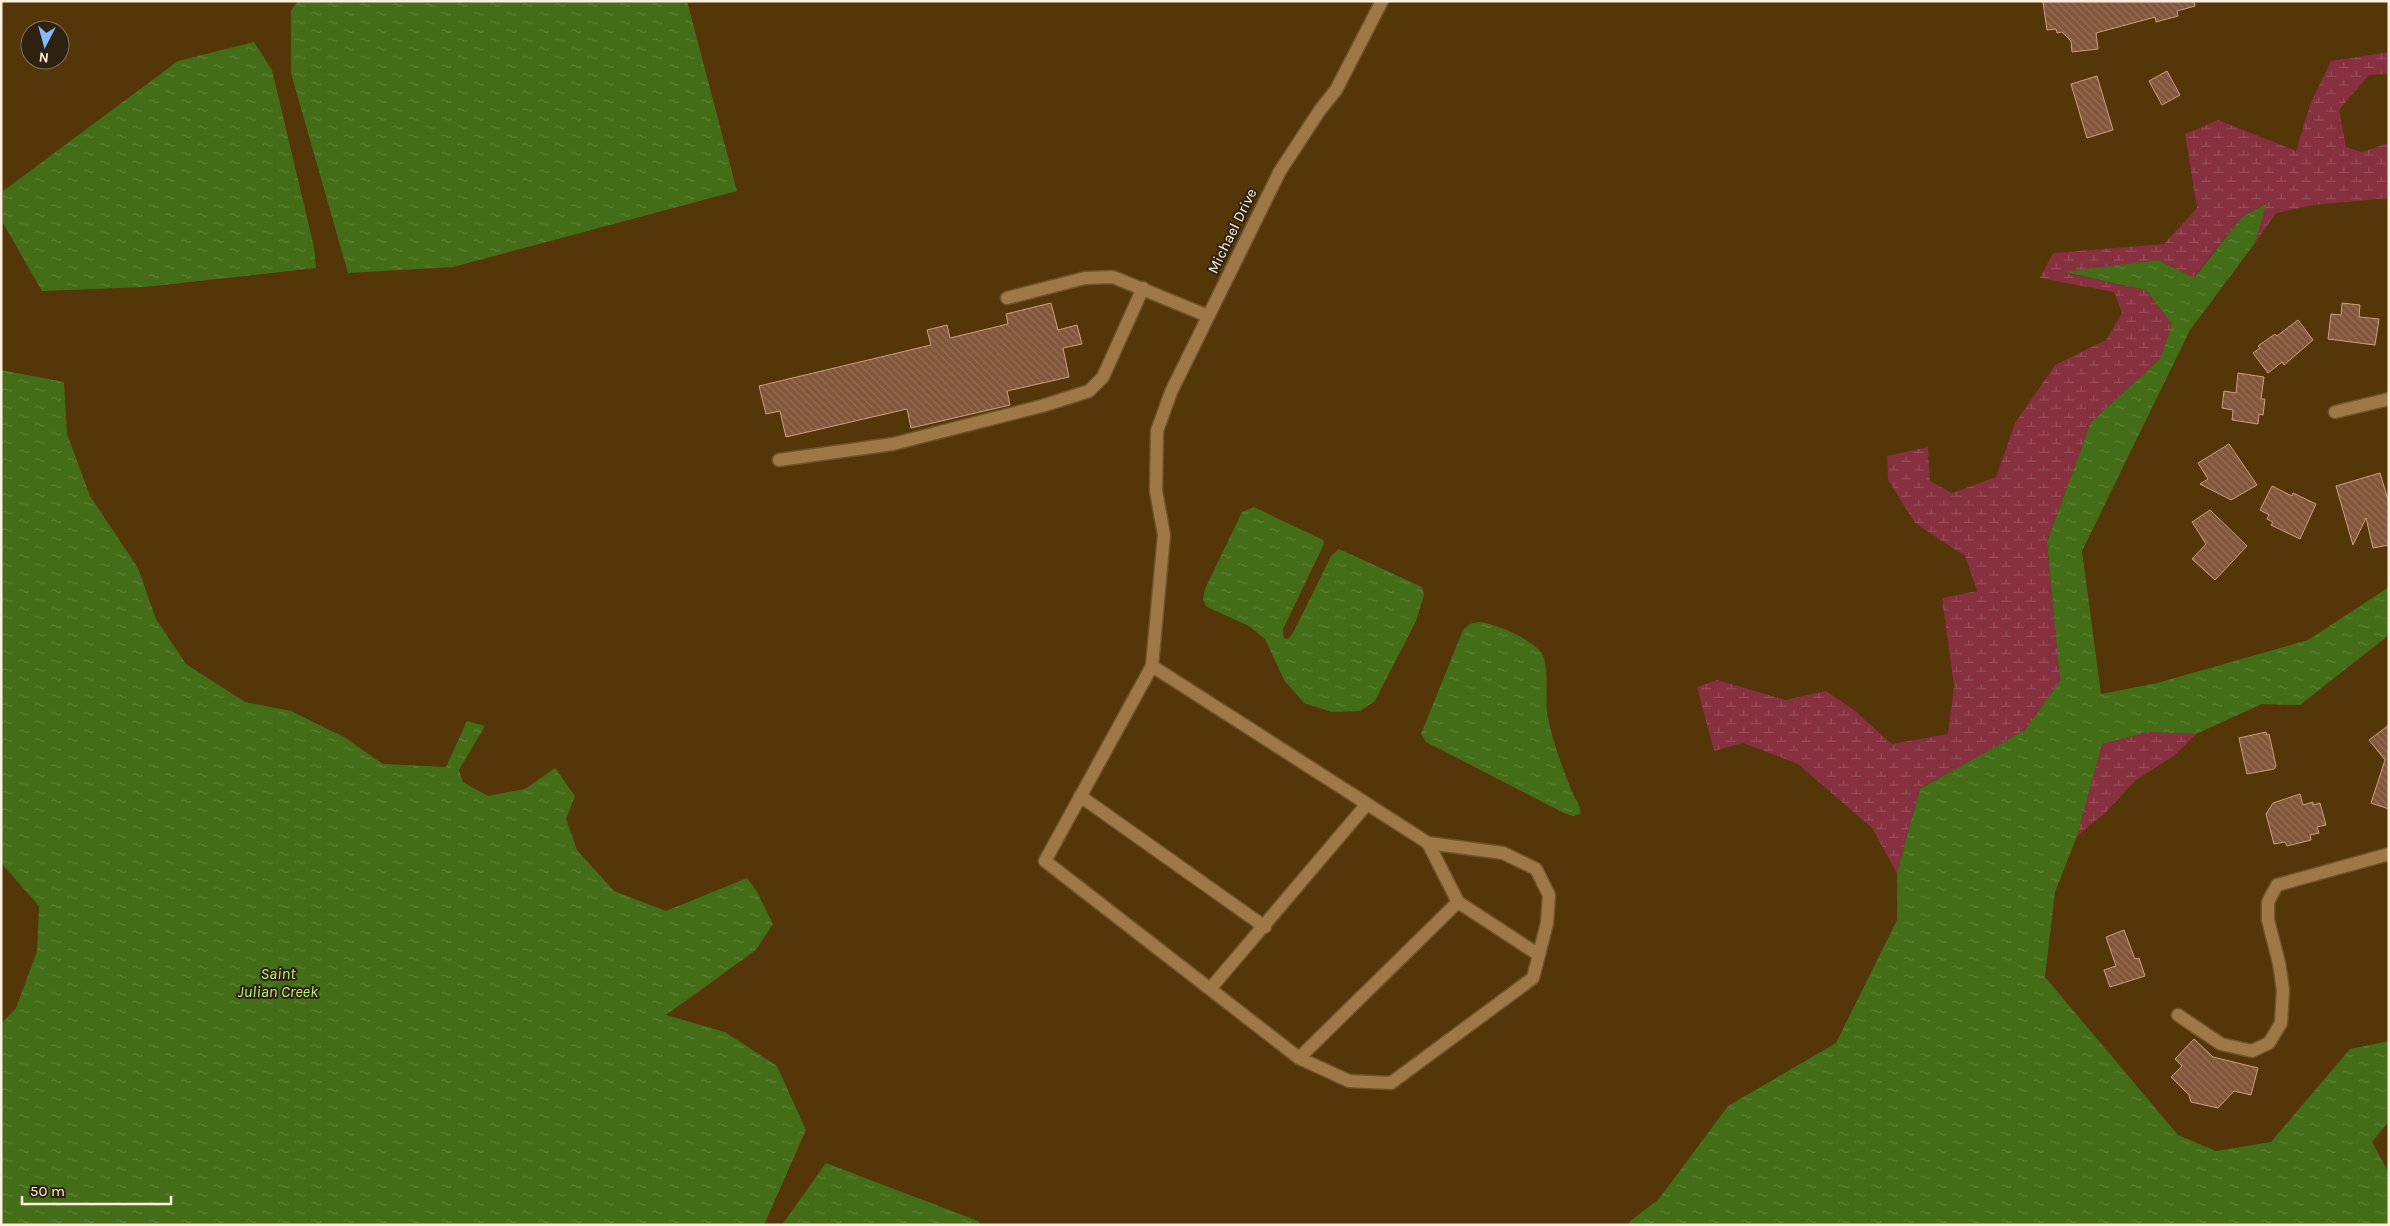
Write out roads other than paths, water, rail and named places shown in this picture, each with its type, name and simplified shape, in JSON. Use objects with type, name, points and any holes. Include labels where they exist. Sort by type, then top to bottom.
[{"type":"street","name":"Michael Drive","points":[[1152,666],[1164,536],[1156,491],[1157,431],[1171,392],[1280,171],[1320,110],[1336,90],[1382,1]]},
{"type":"street","points":[[1007,298],[1085,278],[1113,277],[1208,316]]},
{"type":"street","points":[[779,460],[893,444],[1042,406],[1089,391],[1103,377],[1143,288]]},
{"type":"street","points":[[2336,412],[2389,398]]},
{"type":"street","points":[[1152,666],[1428,843],[1503,853],[1536,869],[1549,895],[1547,923],[1533,978],[1391,1083],[1349,1080],[1299,1058],[1045,861],[1080,796],[1152,666]]},
{"type":"street","points":[[1080,796],[1265,927]]},
{"type":"street","points":[[1210,989],[1265,927],[1367,804]]},
{"type":"street","points":[[1428,843],[1458,902],[1539,955]]},
{"type":"street","points":[[2178,1015],[2221,1044],[2252,1051],[2269,1043],[2281,1023],[2283,990],[2279,963],[2268,920],[2268,902],[2277,885],[2389,854]]},
{"type":"street","points":[[1299,1058],[1458,902]]},
{"type":"water","points":[[298,1],[687,1],[737,191],[453,267],[348,273],[291,73],[291,10]]},
{"type":"water","points":[[254,42],[272,70],[314,247],[316,268],[145,287],[42,291],[3,223],[3,191],[178,61]]},
{"type":"water","points":[[2266,204],[2255,243],[2190,330],[2082,551],[2101,694],[2157,683],[2308,640],[2389,587],[2389,635],[2300,705],[2262,704],[2196,734],[2148,732],[2102,744],[2077,836],[2055,892],[2045,977],[2178,1135],[2216,1151],[2271,1142],[2350,1049],[2389,1041],[2389,1121],[2372,1142],[2389,1173],[2389,1225],[1628,1225],[1630,1221],[1658,1200],[1728,1106],[1836,1043],[1897,920],[1897,873],[1920,789],[2025,730],[2060,681],[2047,542],[2091,422],[2160,359],[2172,324],[2146,290],[2064,272],[2158,260],[2194,278],[2242,217]]},
{"type":"water","name":"Saint Julian Creek","points":[[1,370],[64,382],[67,434],[90,496],[138,568],[156,619],[186,664],[245,702],[291,711],[344,737],[383,764],[446,767],[467,721],[485,726],[459,770],[463,782],[488,796],[525,789],[555,768],[575,796],[566,819],[577,850],[614,891],[666,911],[747,878],[756,890],[773,924],[756,950],[666,1015],[725,1032],[777,1066],[806,1130],[764,1225],[1,1225],[1,1024],[16,1008],[37,951],[39,906],[1,863]]},
{"type":"water","points":[[1254,507],[1323,540],[1324,544],[1283,629],[1284,639],[1289,638],[1293,633],[1331,556],[1339,549],[1422,587],[1424,595],[1416,621],[1375,701],[1360,711],[1332,712],[1304,703],[1284,680],[1265,639],[1249,626],[1207,607],[1203,600],[1205,589],[1242,512]]},
{"type":"water","points":[[1479,622],[1502,628],[1519,636],[1540,651],[1543,656],[1550,726],[1555,746],[1579,806],[1580,814],[1573,816],[1564,813],[1426,742],[1421,734],[1463,630],[1470,624]]},
{"type":"water","points":[[826,1163],[978,1221],[981,1225],[782,1225]]}]
